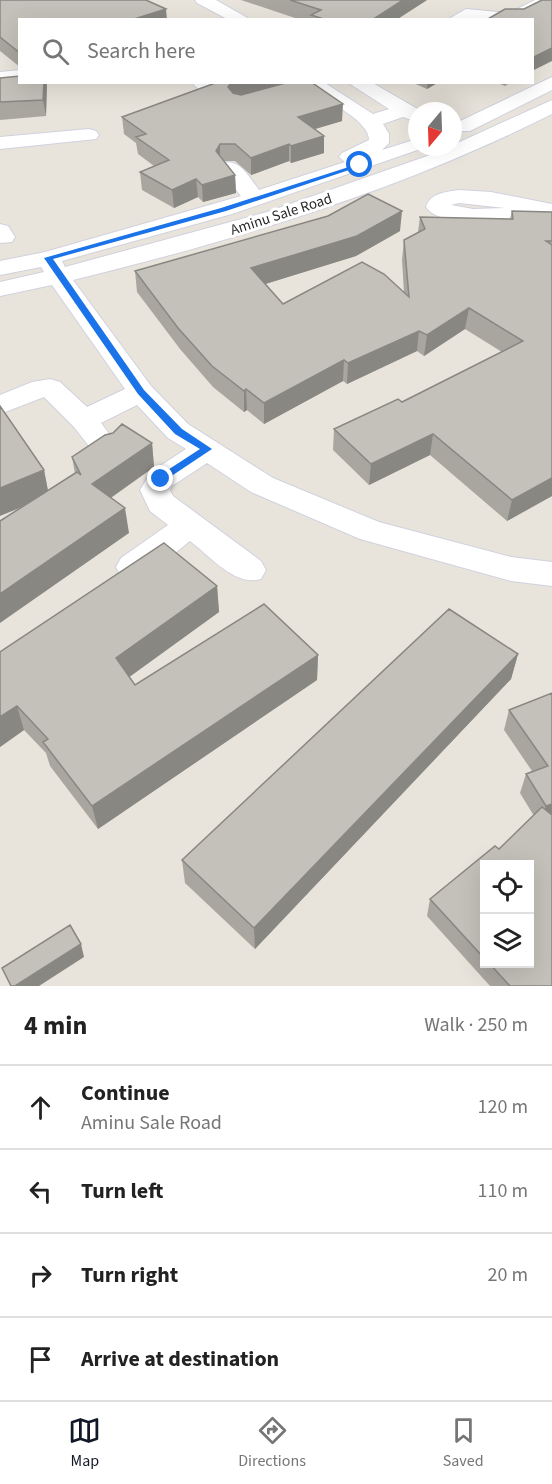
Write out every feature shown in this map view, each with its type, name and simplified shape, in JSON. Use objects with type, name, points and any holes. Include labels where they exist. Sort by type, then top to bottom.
[{"type":"street","points":[[203,0],[239,18]]},
{"type":"street","points":[[459,18],[466,14],[511,18],[548,0]]},
{"type":"street","points":[[0,78],[18,75]]},
{"type":"street","points":[[462,128],[552,83]]},
{"type":"street","points":[[359,84],[408,112]]},
{"type":"street","points":[[225,191],[251,192],[307,170],[364,152],[379,143],[379,134],[371,121],[318,87],[306,86],[262,98]]},
{"type":"street","name":"Aminu Sale Road","points":[[0,267],[54,268],[185,244],[303,209],[552,106]]},
{"type":"street","points":[[371,121],[408,115]]},
{"type":"street","points":[[0,142],[89,135]]},
{"type":"street","name":"Aminu Sale Road","points":[[0,289],[251,192],[408,148]]},
{"type":"street","points":[[229,167],[251,192]]},
{"type":"street","points":[[54,268],[141,392],[178,431],[262,485],[371,531],[511,568],[552,574]]},
{"type":"street","points":[[0,405],[42,388],[50,388],[84,420],[106,448]]},
{"type":"street","points":[[84,420],[141,392]]},
{"type":"street","points":[[207,449],[161,479],[155,490],[161,503],[250,570]]},
{"type":"street","points":[[105,586],[190,525]]},
{"type":"building","points":[[0,0],[146,0],[166,9],[137,18],[18,18],[18,51],[0,37]]},
{"type":"building","points":[[290,0],[403,0],[375,18],[321,18],[311,15],[321,10]]},
{"type":"building","points":[[542,0],[552,0],[552,48],[534,57],[534,18],[489,18],[505,9],[524,9]]},
{"type":"building","points":[[18,76],[18,84],[44,84],[43,100],[0,102],[0,78]]},
{"type":"building","points":[[213,84],[230,84],[228,87],[233,93],[241,95],[282,84],[314,84],[343,104],[298,117],[324,136],[291,146],[289,144],[251,158],[235,144],[220,144],[216,151],[235,175],[202,185],[196,179],[172,190],[140,172],[169,160],[136,137],[146,134],[122,117]]},
{"type":"building","points":[[368,194],[402,211],[357,236],[251,268],[283,304],[362,262],[384,274],[409,297],[404,240],[425,229],[420,217],[513,219],[512,211],[552,212],[552,241],[546,241],[552,245],[552,478],[512,500],[433,434],[371,464],[334,429],[398,399],[402,402],[523,341],[469,308],[427,335],[419,331],[348,363],[344,360],[264,403],[246,389],[244,391],[212,366],[178,328],[135,271],[328,216]]},
{"type":"building","points":[[0,406],[44,470],[0,488]]},
{"type":"building","points":[[122,424],[152,443],[92,484],[125,508],[0,594],[0,521],[77,472],[81,475],[72,457],[105,435],[113,433]]},
{"type":"building","points":[[164,543],[217,586],[116,658],[135,685],[264,604],[318,655],[92,806],[43,742],[48,739],[17,706],[0,717],[0,652]]},
{"type":"building","points":[[449,609],[518,654],[254,928],[182,860]]},
{"type":"building","points":[[552,693],[552,804],[546,806],[526,774],[548,766],[509,710]]},
{"type":"building","points":[[542,807],[552,815],[552,986],[510,986],[494,968],[534,968],[534,860],[480,860],[480,954],[430,899],[495,846],[499,849]]},
{"type":"building","points":[[70,925],[81,944],[15,986],[11,986],[2,968]]},
{"type":"route","points":[[161,479],[207,449],[178,431],[141,392],[48,258],[224,209],[360,165]]}]
